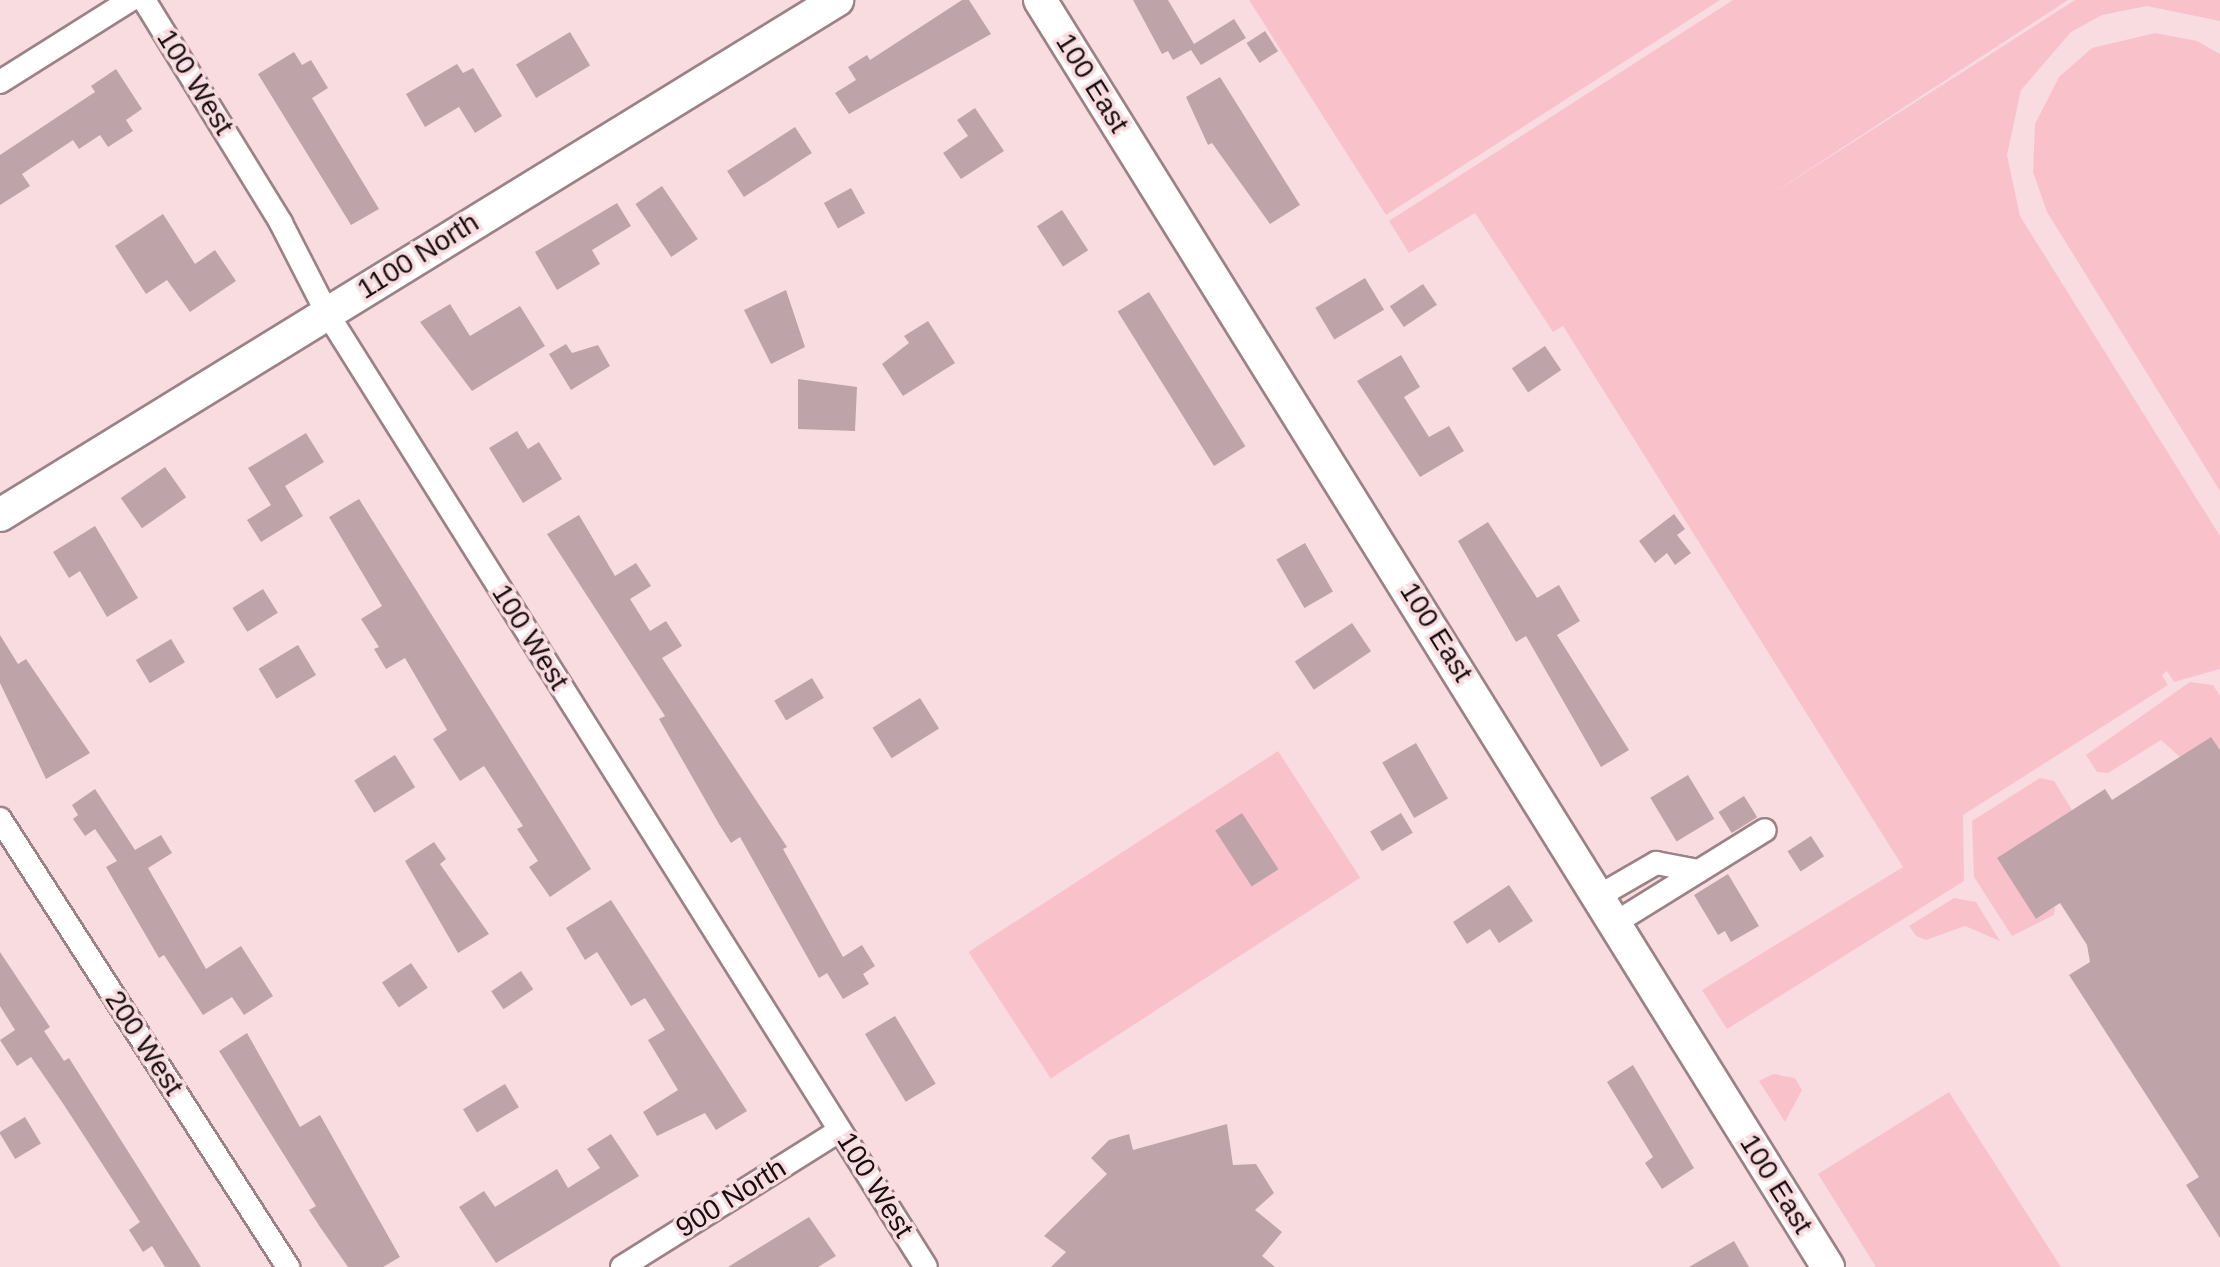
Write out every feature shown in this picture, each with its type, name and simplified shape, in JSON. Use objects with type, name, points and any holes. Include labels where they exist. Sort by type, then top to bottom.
[{"type":"main road","name":"1100 North","points":[[0,515],[837,0]]},
{"type":"main road","name":"100 East","points":[[1040,0],[1828,1267]]},
{"type":"street","points":[[0,82],[130,0]]},
{"type":"street","name":"100 West","points":[[144,0],[281,223],[327,313],[926,1267]]},
{"type":"street","name":"200 West","points":[[0,819],[288,1267]]},
{"type":"street","points":[[1607,910],[1698,871],[1765,830]]},
{"type":"street","points":[[1607,910],[1656,863],[1698,871]]},
{"type":"street","name":"900 North","points":[[622,1267],[840,1130]]},
{"type":"shaded area","points":[[1249,0],[1720,0],[1386,215]]},
{"type":"shaded area","points":[[1733,0],[2068,0],[1770,195],[2075,0],[2220,0],[2220,21],[2147,6],[2102,15],[2071,32],[2021,90],[2007,155],[2020,216],[2220,536],[2220,669],[2174,682],[2167,671],[2162,675],[2168,685],[1963,815],[1964,881],[1727,1029],[1702,990],[1903,867],[1563,326],[1553,332],[1475,213],[1409,253],[1389,221]]},
{"type":"shaded area","points":[[2155,33],[2197,41],[2220,54],[2220,491],[2047,212],[2033,172],[2035,124],[2059,77],[2092,48]]},
{"type":"shaded area","points":[[2190,682],[2213,685],[2220,696],[2220,750],[2211,737],[2180,757],[2161,740],[2108,773],[2097,772],[2086,755]]},
{"type":"shaded area","points":[[1278,751],[1360,878],[1051,1079],[969,952]]},
{"type":"shaded area","points":[[2040,778],[2054,781],[2072,810],[2036,919],[2055,907],[2054,915],[2012,936],[1974,877],[1972,821]]},
{"type":"shaded area","points":[[1954,898],[1976,902],[2000,941],[1965,926],[1926,940],[1916,936],[1909,926]]},
{"type":"shaded area","points":[[1773,1074],[1795,1078],[1802,1090],[1785,1122],[1759,1081]]},
{"type":"shaded area","points":[[1949,1092],[2061,1267],[1876,1267],[1818,1174]]},
{"type":"building","points":[[962,0],[969,0],[991,34],[849,114],[835,93],[856,80],[848,67],[867,55],[870,60]]},
{"type":"building","points":[[1133,0],[1168,0],[1194,44],[1234,19],[1246,38],[1201,65],[1191,50],[1173,60],[1168,51],[1162,54]]},
{"type":"building","points":[[1265,31],[1278,51],[1260,63],[1247,43]]},
{"type":"building","points":[[570,32],[590,65],[536,98],[516,64]]},
{"type":"building","points":[[294,52],[302,65],[311,60],[328,88],[312,98],[379,209],[351,225],[258,74]]},
{"type":"building","points":[[457,64],[463,73],[473,68],[502,116],[475,133],[459,107],[425,127],[406,94]]},
{"type":"building","points":[[116,69],[142,109],[126,120],[133,131],[108,147],[100,135],[79,149],[73,140],[22,174],[30,186],[0,205],[0,155],[95,92],[91,86]]},
{"type":"building","points":[[1220,77],[1300,205],[1270,224],[1212,143],[1208,145],[1186,97]]},
{"type":"building","points":[[975,108],[1004,151],[961,179],[943,153],[968,136],[957,120]]},
{"type":"building","points":[[795,127],[812,153],[744,197],[727,171]]},
{"type":"building","points":[[662,186],[698,239],[671,257],[635,204]]},
{"type":"building","points":[[851,188],[865,213],[838,228],[824,203]]},
{"type":"building","points":[[617,203],[631,226],[592,250],[600,264],[557,290],[535,252]]},
{"type":"building","points":[[1062,210],[1088,250],[1063,267],[1037,226]]},
{"type":"building","points":[[163,214],[195,264],[215,250],[236,281],[190,312],[167,280],[146,294],[115,246]]},
{"type":"building","points":[[1365,278],[1384,310],[1334,340],[1315,308]]},
{"type":"building","points":[[1423,284],[1437,305],[1404,327],[1390,306]]},
{"type":"building","points":[[786,290],[805,347],[771,364],[744,310]]},
{"type":"building","points":[[1149,292],[1245,446],[1214,466],[1118,312]]},
{"type":"building","points":[[450,304],[470,336],[520,306],[545,346],[472,391],[420,322]]},
{"type":"building","points":[[928,321],[955,363],[903,396],[882,364],[909,343],[904,336]]},
{"type":"building","points":[[566,344],[572,353],[598,345],[610,366],[571,390],[549,354]]},
{"type":"building","points":[[1545,346],[1561,370],[1528,392],[1512,368]]},
{"type":"building","points":[[1401,355],[1420,387],[1404,397],[1429,437],[1449,426],[1464,451],[1420,477],[1357,381]]},
{"type":"building","points":[[798,379],[857,387],[855,431],[798,429]]},
{"type":"building","points":[[517,431],[528,449],[539,442],[562,479],[523,503],[489,448]]},
{"type":"building","points":[[306,433],[324,462],[285,486],[303,516],[261,542],[247,520],[271,505],[248,468]]},
{"type":"building","points":[[165,467],[186,497],[142,528],[121,498]]},
{"type":"building","points":[[359,499],[591,869],[550,897],[529,867],[538,861],[517,829],[523,826],[484,766],[460,781],[433,739],[447,730],[405,658],[386,669],[374,649],[379,647],[361,619],[382,606],[329,517]]},
{"type":"building","points":[[1674,514],[1685,529],[1677,535],[1691,553],[1675,565],[1667,553],[1655,563],[1639,541]]},
{"type":"building","points":[[579,515],[615,576],[636,563],[651,586],[630,599],[650,631],[666,621],[682,646],[662,658],[787,847],[783,849],[843,957],[862,945],[875,966],[863,974],[869,984],[843,999],[827,973],[819,978],[740,837],[731,843],[719,824],[659,719],[665,716],[547,534]]},
{"type":"building","points":[[1488,522],[1537,598],[1559,585],[1580,621],[1557,635],[1629,750],[1601,767],[1526,636],[1516,642],[1458,541]]},
{"type":"building","points":[[95,526],[138,598],[107,617],[80,571],[69,578],[53,552]]},
{"type":"building","points":[[1305,543],[1333,591],[1304,608],[1276,560]]},
{"type":"building","points":[[263,589],[278,613],[247,632],[232,608]]},
{"type":"building","points":[[1352,623],[1371,651],[1314,690],[1295,662]]},
{"type":"building","points":[[0,635],[18,664],[26,659],[90,753],[46,779],[0,683]]},
{"type":"building","points":[[171,639],[185,662],[150,683],[136,660]]},
{"type":"building","points":[[298,645],[316,675],[277,699],[259,669]]},
{"type":"building","points":[[812,678],[824,698],[786,720],[774,701]]},
{"type":"building","points":[[920,698],[939,729],[892,758],[873,728]]},
{"type":"building","points":[[2211,737],[2220,750],[2220,1238],[2186,1185],[2199,1177],[2069,975],[2090,962],[2087,945],[2060,903],[2036,919],[1997,858],[2105,789],[2112,800]]},
{"type":"building","points":[[1416,743],[1448,798],[1414,818],[1382,762]]},
{"type":"building","points":[[395,755],[415,787],[374,813],[354,780]]},
{"type":"building","points":[[1688,775],[1714,819],[1677,841],[1650,798]]},
{"type":"building","points":[[95,789],[135,850],[161,835],[172,853],[148,868],[206,969],[241,946],[273,996],[244,1015],[232,997],[203,1015],[164,955],[159,958],[106,867],[117,861],[95,829],[85,836],[73,819],[78,815],[72,805]]},
{"type":"building","points":[[1744,796],[1757,817],[1732,833],[1719,812]]},
{"type":"building","points":[[1242,813],[1278,869],[1252,887],[1215,830]]},
{"type":"building","points":[[1401,813],[1413,833],[1382,851],[1370,832]]},
{"type":"building","points":[[1811,836],[1824,856],[1801,871],[1788,851]]},
{"type":"building","points":[[434,842],[446,859],[440,864],[489,934],[458,953],[405,861]]},
{"type":"building","points":[[1728,874],[1759,926],[1731,942],[1725,931],[1718,935],[1694,895]]},
{"type":"building","points":[[1509,885],[1533,921],[1499,943],[1490,929],[1467,944],[1453,922]]},
{"type":"building","points":[[611,900],[747,1111],[716,1130],[705,1113],[657,1136],[643,1112],[678,1090],[648,1040],[665,1030],[645,998],[631,1006],[597,952],[585,960],[566,928]]},
{"type":"building","points":[[0,952],[50,1027],[44,1031],[64,1061],[69,1058],[201,1267],[165,1267],[152,1246],[143,1252],[129,1230],[140,1222],[64,1105],[31,1057],[17,1066],[0,1040],[15,1030],[0,1006]]},
{"type":"building","points":[[411,963],[428,988],[399,1007],[382,983]]},
{"type":"building","points":[[521,971],[533,989],[503,1009],[491,991]]},
{"type":"building","points":[[895,1016],[936,1084],[906,1102],[865,1034]]},
{"type":"building","points":[[247,1033],[300,1127],[320,1115],[400,1257],[383,1267],[348,1267],[320,1227],[309,1210],[316,1206],[219,1051]]},
{"type":"building","points":[[1633,1065],[1694,1168],[1662,1189],[1645,1163],[1653,1157],[1607,1082]]},
{"type":"building","points":[[505,1084],[519,1107],[477,1132],[463,1109]]},
{"type":"building","points":[[25,1117],[41,1144],[15,1159],[0,1132]]},
{"type":"building","points":[[1227,1124],[1233,1165],[1256,1164],[1274,1193],[1255,1210],[1282,1232],[1262,1256],[1275,1267],[1051,1267],[1066,1252],[1044,1236],[1107,1174],[1091,1158],[1109,1140],[1129,1134],[1133,1150]]},
{"type":"building","points":[[611,1134],[639,1176],[496,1263],[459,1207],[484,1191],[495,1207],[557,1169],[568,1188],[600,1168],[587,1149]]},
{"type":"building","points":[[809,1217],[836,1256],[818,1267],[728,1267]]},
{"type":"building","points":[[1734,1241],[1749,1267],[1689,1267]]}]
